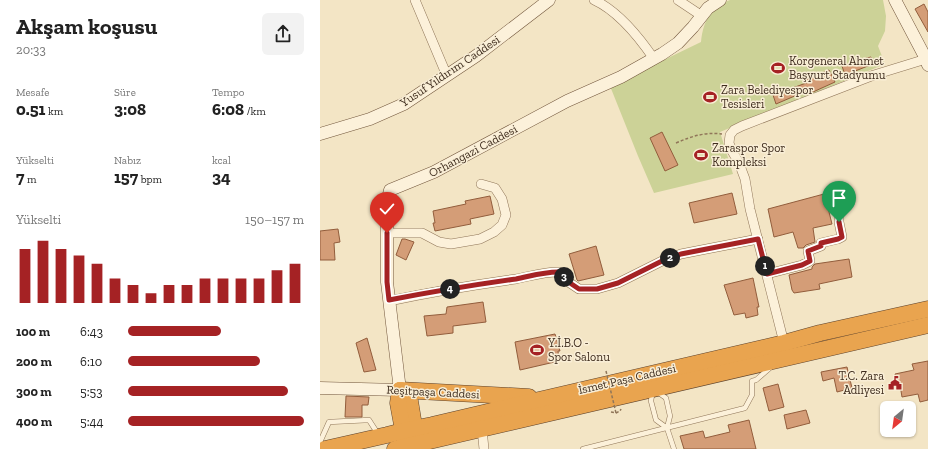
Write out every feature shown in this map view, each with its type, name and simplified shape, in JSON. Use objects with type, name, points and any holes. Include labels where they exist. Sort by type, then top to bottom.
[{"type":"highway","name":"İsmet Paşa Caddesi","points":[[407,440],[547,398],[928,309]]},
{"type":"highway","name":"İsmet Paşa Caddesi","points":[[325,449],[380,437],[407,440],[482,429],[928,325]]},
{"type":"highway","name":"Reşitpaşa Caddesi","points":[[400,390],[547,398]]},
{"type":"highway","name":"Orhangazi Caddesi","points":[[400,390],[410,401],[407,440]]},
{"type":"street","points":[[415,0],[447,76]]},
{"type":"street","name":"Yusuf Yıldırım Caddesi","points":[[320,134],[370,119],[404,104],[476,56],[549,0]]},
{"type":"street","points":[[594,0],[601,3],[619,18],[643,43],[654,59]]},
{"type":"street","points":[[678,0],[702,16]]},
{"type":"street","name":"Orhangazi Caddesi","points":[[400,390],[387,282],[387,202],[390,190],[434,172],[567,101],[621,77],[654,59],[678,43],[708,8],[720,0]]},
{"type":"street","points":[[784,342],[750,209],[745,179],[729,143],[730,135],[734,130],[742,126],[824,94],[874,75],[927,59],[895,0]]},
{"type":"street","points":[[387,233],[422,234],[439,242],[451,244],[480,239],[502,225],[506,215],[502,199],[496,188],[481,184]]},
{"type":"street","points":[[767,274],[802,265],[810,261],[808,251],[821,246],[821,243],[842,237],[837,197],[830,199]]},
{"type":"street","points":[[389,300],[451,288],[552,272],[561,272],[567,281],[579,289],[597,289],[618,283],[662,261],[681,254],[758,239]]},
{"type":"street","name":"Reşitpaşa Caddesi","points":[[320,388],[400,390]]},
{"type":"street","points":[[482,429],[484,449]]},
{"type":"lane","points":[[583,449],[600,447],[745,408],[752,395],[752,382],[780,359]]},
{"type":"lane","points":[[667,428],[656,420],[651,401],[654,389],[666,398],[670,416],[667,428],[674,449]]},
{"type":"lane","points":[[320,442],[329,422],[369,420],[380,437]]},
{"type":"path","points":[[676,143],[690,137],[710,133],[730,135]]},
{"type":"path","points":[[606,371],[616,413]]},
{"type":"green space","name":"Zara Belediyespor Tesisleri","points":[[730,0],[883,0],[886,16],[885,31],[878,46],[885,64],[720,132],[733,174],[654,193],[610,86],[701,42],[703,29],[708,17],[717,7]]},
{"type":"building","points":[[924,4],[928,12],[928,32],[915,9]]},
{"type":"building","points":[[871,57],[873,64],[845,75],[842,66]]},
{"type":"building","points":[[829,70],[835,82],[813,92],[811,89],[776,104],[773,95],[809,82],[807,79]]},
{"type":"building","points":[[662,132],[678,165],[665,171],[650,138]]},
{"type":"building","points":[[732,193],[737,214],[694,223],[689,203]]},
{"type":"building","points":[[824,194],[824,200],[827,204],[832,224],[813,228],[815,242],[806,245],[803,248],[798,248],[793,232],[774,237],[768,209]]},
{"type":"building","points":[[490,196],[494,214],[470,219],[471,224],[435,231],[433,211],[466,204],[465,201]]},
{"type":"building","points":[[338,229],[340,242],[334,243],[335,260],[320,260],[320,231]]},
{"type":"building","points":[[402,239],[414,242],[406,260],[396,255]]},
{"type":"building","points":[[596,246],[604,275],[578,281],[569,254]]},
{"type":"building","points":[[849,259],[852,277],[819,284],[820,289],[794,293],[792,290],[789,275],[812,269],[815,264]]},
{"type":"building","points":[[753,278],[759,307],[757,307],[758,315],[746,318],[745,313],[734,315],[724,285]]},
{"type":"building","points":[[483,302],[486,322],[453,326],[453,333],[427,336],[424,316],[446,314],[447,307]]},
{"type":"building","points":[[555,334],[560,351],[558,351],[559,361],[520,370],[515,342]]},
{"type":"building","points":[[367,338],[376,370],[364,372],[356,343]]},
{"type":"building","name":"T.C. Zara Adliyesi","points":[[928,361],[928,400],[920,402],[918,394],[902,397],[900,385],[898,385],[895,374],[914,370],[912,364]]},
{"type":"building","points":[[847,367],[852,388],[837,392],[834,378],[823,381],[821,372]]},
{"type":"building","points":[[778,384],[784,407],[769,411],[763,388]]},
{"type":"building","points":[[346,396],[369,397],[368,405],[362,405],[362,417],[345,417]]},
{"type":"building","points":[[806,410],[810,423],[787,429],[784,415]]},
{"type":"building","points":[[749,420],[756,449],[684,449],[680,436],[703,431],[705,438],[730,432],[728,425]]},
{"type":"place","name":"Korgeneral Ahmet Başyurt Stadyumu","points":[[778,68]]},
{"type":"place","name":"Zara Belediyespor Tesisleri","points":[[710,97]]},
{"type":"place","name":"Zaraspor Spor Kompleksi","points":[[701,155]]},
{"type":"place","name":"Y.İ.B.O - Spor Salonu","points":[[537,350]]},
{"type":"place","name":"T.C. Zara Adliyesi","points":[[895,383]]},
{"type":"route","points":[[387,233],[387,282],[389,300],[451,288],[552,272],[561,272],[567,281],[579,289],[597,289],[618,283],[662,261],[681,254],[758,239],[767,274],[802,265],[810,261],[808,251],[821,246],[821,243],[842,237],[839,222]]}]
